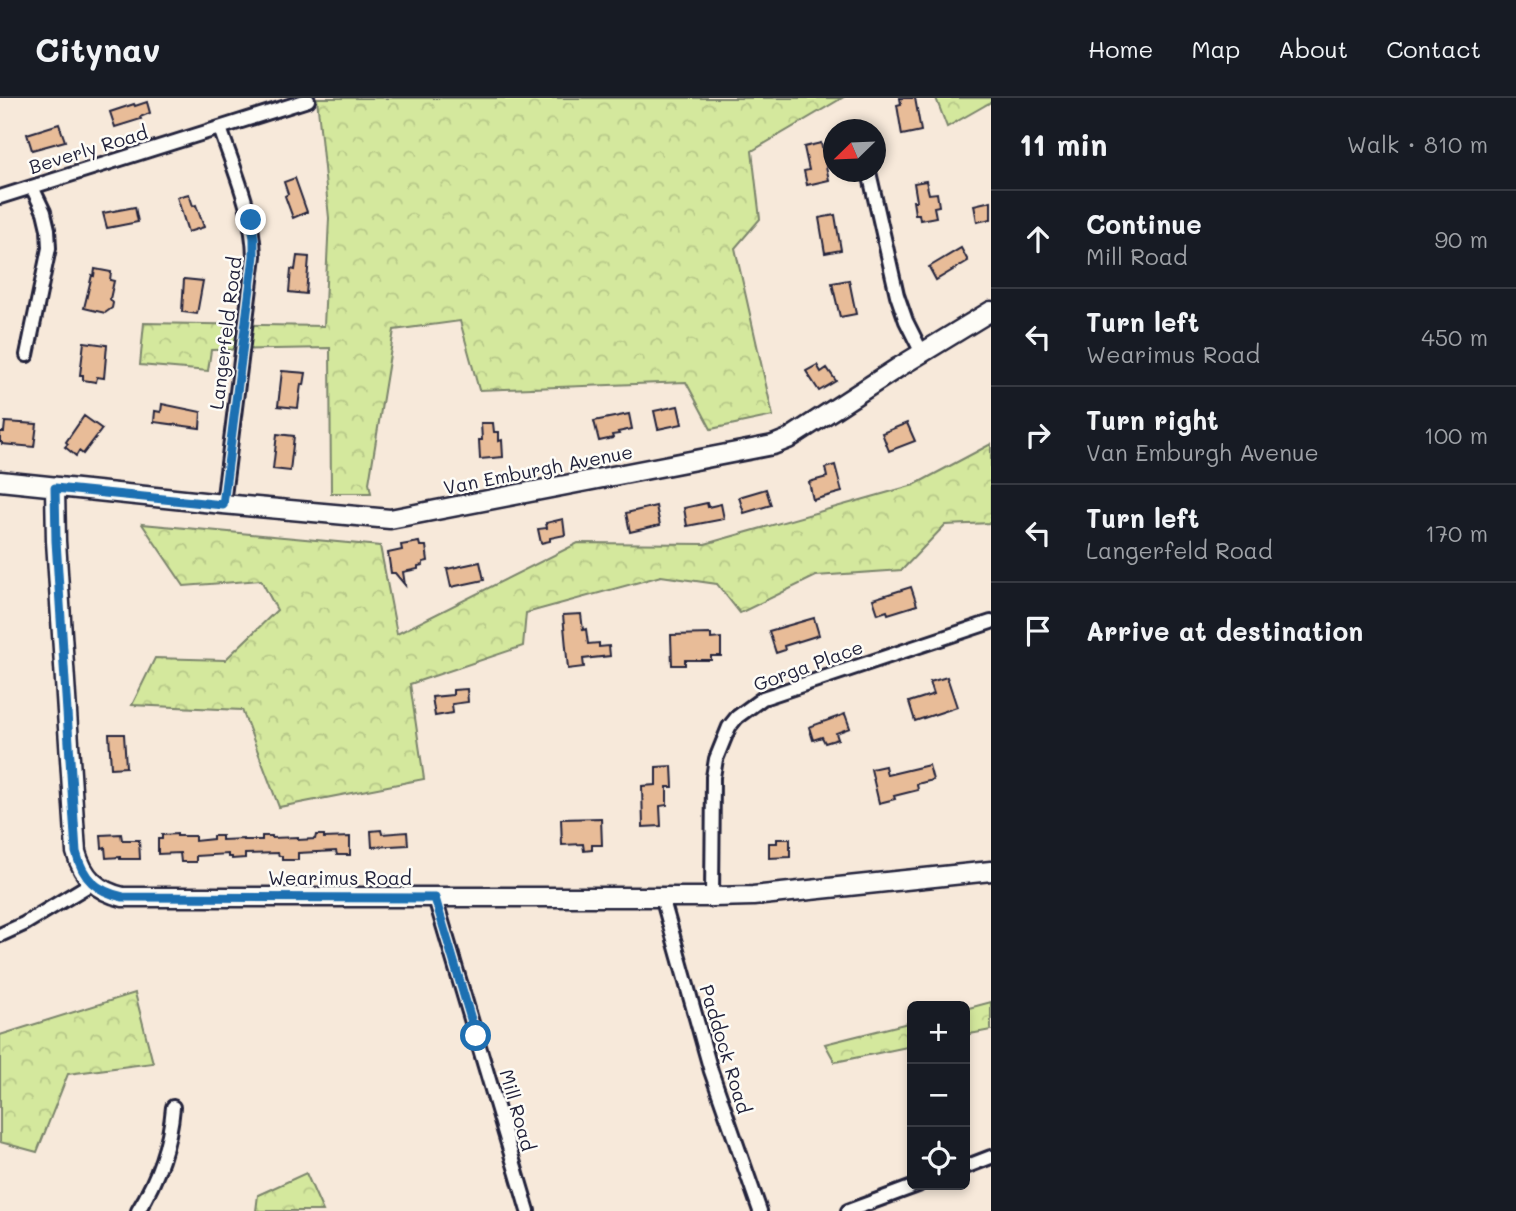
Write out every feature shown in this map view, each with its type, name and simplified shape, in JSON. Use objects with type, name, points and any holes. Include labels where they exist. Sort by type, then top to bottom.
[{"type":"street","name":"Beverly Road","points":[[0,197],[308,100]]},
{"type":"street","name":"Langerfeld Road","points":[[220,128],[251,220],[254,238],[223,505]]},
{"type":"street","points":[[871,182],[897,295],[922,353]]},
{"type":"street","points":[[27,355],[49,248],[44,212],[32,187]]},
{"type":"street","name":"Van Emburgh Avenue","points":[[0,481],[223,505],[390,519],[774,445],[788,439],[991,311]]},
{"type":"street","points":[[0,935],[24,924],[92,883],[84,874],[76,852],[55,488]]},
{"type":"street","name":"Gorga Place","points":[[712,897],[713,777],[721,744],[737,717],[763,698],[991,622]]},
{"type":"street","name":"Wearimus Road","points":[[92,883],[111,894],[123,897],[712,897],[753,896],[991,871]]},
{"type":"street","name":"Paddock Road","points":[[662,897],[711,1072],[760,1211]]},
{"type":"street","name":"Mill Road","points":[[435,898],[528,1211]]},
{"type":"street","points":[[138,1211],[157,1174],[172,1125],[173,1107]]},
{"type":"street","points":[[970,1165],[991,1157]]},
{"type":"street","points":[[848,1211],[907,1189]]},
{"type":"green space","points":[[317,98],[842,98],[752,151],[760,219],[735,248],[773,416],[711,429],[686,382],[479,390],[460,321],[394,330],[369,483],[371,493],[331,493],[330,348],[211,350],[208,371],[140,365],[144,323],[324,326],[329,218]]},
{"type":"green space","points":[[936,98],[991,98],[991,102],[947,127]]},
{"type":"green space","points":[[991,444],[991,523],[945,525],[902,570],[816,576],[740,613],[717,584],[661,576],[526,613],[523,646],[410,684],[424,779],[279,807],[242,710],[132,705],[155,658],[225,660],[277,610],[261,580],[184,586],[142,524],[380,546],[397,634],[578,543],[705,544],[914,485]]},
{"type":"green space","points":[[135,993],[153,1063],[68,1074],[37,1152],[0,1142],[0,1035]]},
{"type":"green space","points":[[991,1002],[991,1030],[970,1034],[970,1008]]},
{"type":"green space","points":[[907,1023],[907,1047],[835,1062],[825,1044]]},
{"type":"green space","points":[[306,1173],[323,1211],[256,1211],[258,1195]]},
{"type":"building","points":[[900,98],[915,98],[921,131],[902,135],[897,105],[901,104]]},
{"type":"building","points":[[147,102],[150,113],[140,117],[141,119],[115,127],[110,112]]},
{"type":"building","points":[[59,124],[65,141],[32,150],[27,134]]},
{"type":"building","points":[[821,143],[823,181],[807,185],[804,171],[809,170],[804,147]]},
{"type":"building","points":[[295,178],[307,212],[293,218],[285,196],[288,194],[284,182]]},
{"type":"building","points":[[926,181],[929,194],[937,193],[939,206],[934,207],[936,217],[920,220],[919,214],[915,214],[913,201],[917,201],[914,183]]},
{"type":"building","points":[[189,194],[204,227],[188,232],[177,197]]},
{"type":"building","points":[[991,201],[991,219],[977,222],[974,205]]},
{"type":"building","points":[[135,207],[138,222],[107,228],[103,213]]},
{"type":"building","points":[[835,215],[841,250],[825,253],[819,218]]},
{"type":"building","points":[[961,248],[968,261],[936,280],[929,267]]},
{"type":"building","points":[[297,256],[309,257],[306,294],[289,292],[291,269],[295,270]]},
{"type":"building","points":[[95,269],[111,272],[110,280],[114,281],[110,299],[112,308],[105,313],[84,308]]},
{"type":"building","points":[[184,279],[203,281],[197,314],[182,312]]},
{"type":"building","points":[[849,280],[856,314],[840,317],[832,283]]},
{"type":"building","points":[[84,342],[107,345],[104,378],[97,377],[96,382],[83,380],[83,375],[80,375]]},
{"type":"building","points":[[817,365],[821,372],[827,368],[836,381],[819,391],[806,371]]},
{"type":"building","points":[[282,371],[306,373],[304,385],[301,384],[298,408],[278,406]]},
{"type":"building","points":[[162,404],[201,412],[200,428],[154,422],[155,411],[161,412]]},
{"type":"building","points":[[678,406],[682,424],[658,429],[654,411]]},
{"type":"building","points":[[629,414],[632,429],[599,441],[594,421]]},
{"type":"building","points":[[84,416],[102,429],[83,454],[79,451],[76,456],[65,447],[68,444],[66,442]]},
{"type":"building","points":[[5,422],[37,424],[34,447],[2,444],[0,432],[4,432]]},
{"type":"building","points":[[481,423],[493,423],[494,432],[499,432],[503,457],[480,459]]},
{"type":"building","points":[[907,423],[915,441],[889,451],[882,433]]},
{"type":"building","points":[[277,434],[294,436],[290,471],[273,469]]},
{"type":"building","points":[[835,465],[842,492],[813,500],[809,482],[827,477],[825,468]]},
{"type":"building","points":[[766,489],[771,505],[744,513],[739,497]]},
{"type":"building","points":[[707,503],[708,507],[721,504],[724,519],[687,526],[684,508]]},
{"type":"building","points":[[656,506],[660,525],[630,532],[626,513]]},
{"type":"building","points":[[563,519],[565,535],[541,543],[538,529],[547,528],[546,523]]},
{"type":"building","points":[[419,542],[420,546],[426,546],[428,561],[418,566],[418,569],[403,572],[405,585],[395,573],[391,573],[388,553],[402,550],[401,545]]},
{"type":"building","points":[[480,562],[484,580],[451,587],[447,569]]},
{"type":"building","points":[[911,587],[917,605],[888,614],[887,611],[878,614],[873,599]]},
{"type":"building","points":[[581,614],[588,644],[609,646],[610,656],[583,659],[584,667],[568,669],[563,615]]},
{"type":"building","points":[[814,618],[819,635],[784,646],[785,650],[776,653],[769,631]]},
{"type":"building","points":[[711,634],[711,639],[721,638],[721,656],[711,656],[711,660],[685,660],[685,665],[672,665],[671,635]]},
{"type":"building","points":[[947,677],[957,707],[915,721],[909,702],[934,694],[930,682]]},
{"type":"building","points":[[467,689],[468,702],[452,704],[453,713],[435,716],[432,697],[453,695],[453,690]]},
{"type":"building","points":[[845,714],[850,728],[836,733],[838,739],[825,743],[822,737],[813,740],[809,727]]},
{"type":"building","points":[[109,734],[124,734],[126,767],[111,768]]},
{"type":"building","points":[[929,765],[933,780],[917,784],[918,790],[879,803],[871,769],[885,766],[887,775]]},
{"type":"building","points":[[672,766],[673,787],[667,787],[667,805],[660,806],[661,826],[643,827],[642,786],[656,785],[656,767]]},
{"type":"building","points":[[601,818],[602,845],[592,845],[592,850],[584,851],[583,844],[562,845],[561,819]]},
{"type":"building","points":[[381,830],[382,834],[407,832],[408,845],[372,847],[371,831]]},
{"type":"building","points":[[121,834],[122,840],[139,840],[140,859],[106,858],[101,835]]},
{"type":"building","points":[[162,835],[195,836],[195,841],[213,839],[213,836],[222,836],[222,840],[262,840],[262,836],[298,837],[298,840],[315,839],[316,835],[324,835],[324,838],[350,837],[350,855],[337,855],[336,851],[298,853],[298,860],[282,860],[278,853],[245,854],[245,858],[232,859],[228,854],[196,856],[196,862],[181,862],[180,853],[158,854],[158,839],[162,839]]},
{"type":"building","points":[[777,839],[790,839],[790,857],[769,858],[769,843],[777,843]]},
{"type":"route","points":[[251,220],[254,256],[223,505],[55,488],[56,541],[76,852],[79,864],[84,874],[99,889],[123,897],[435,898],[476,1036]]}]
